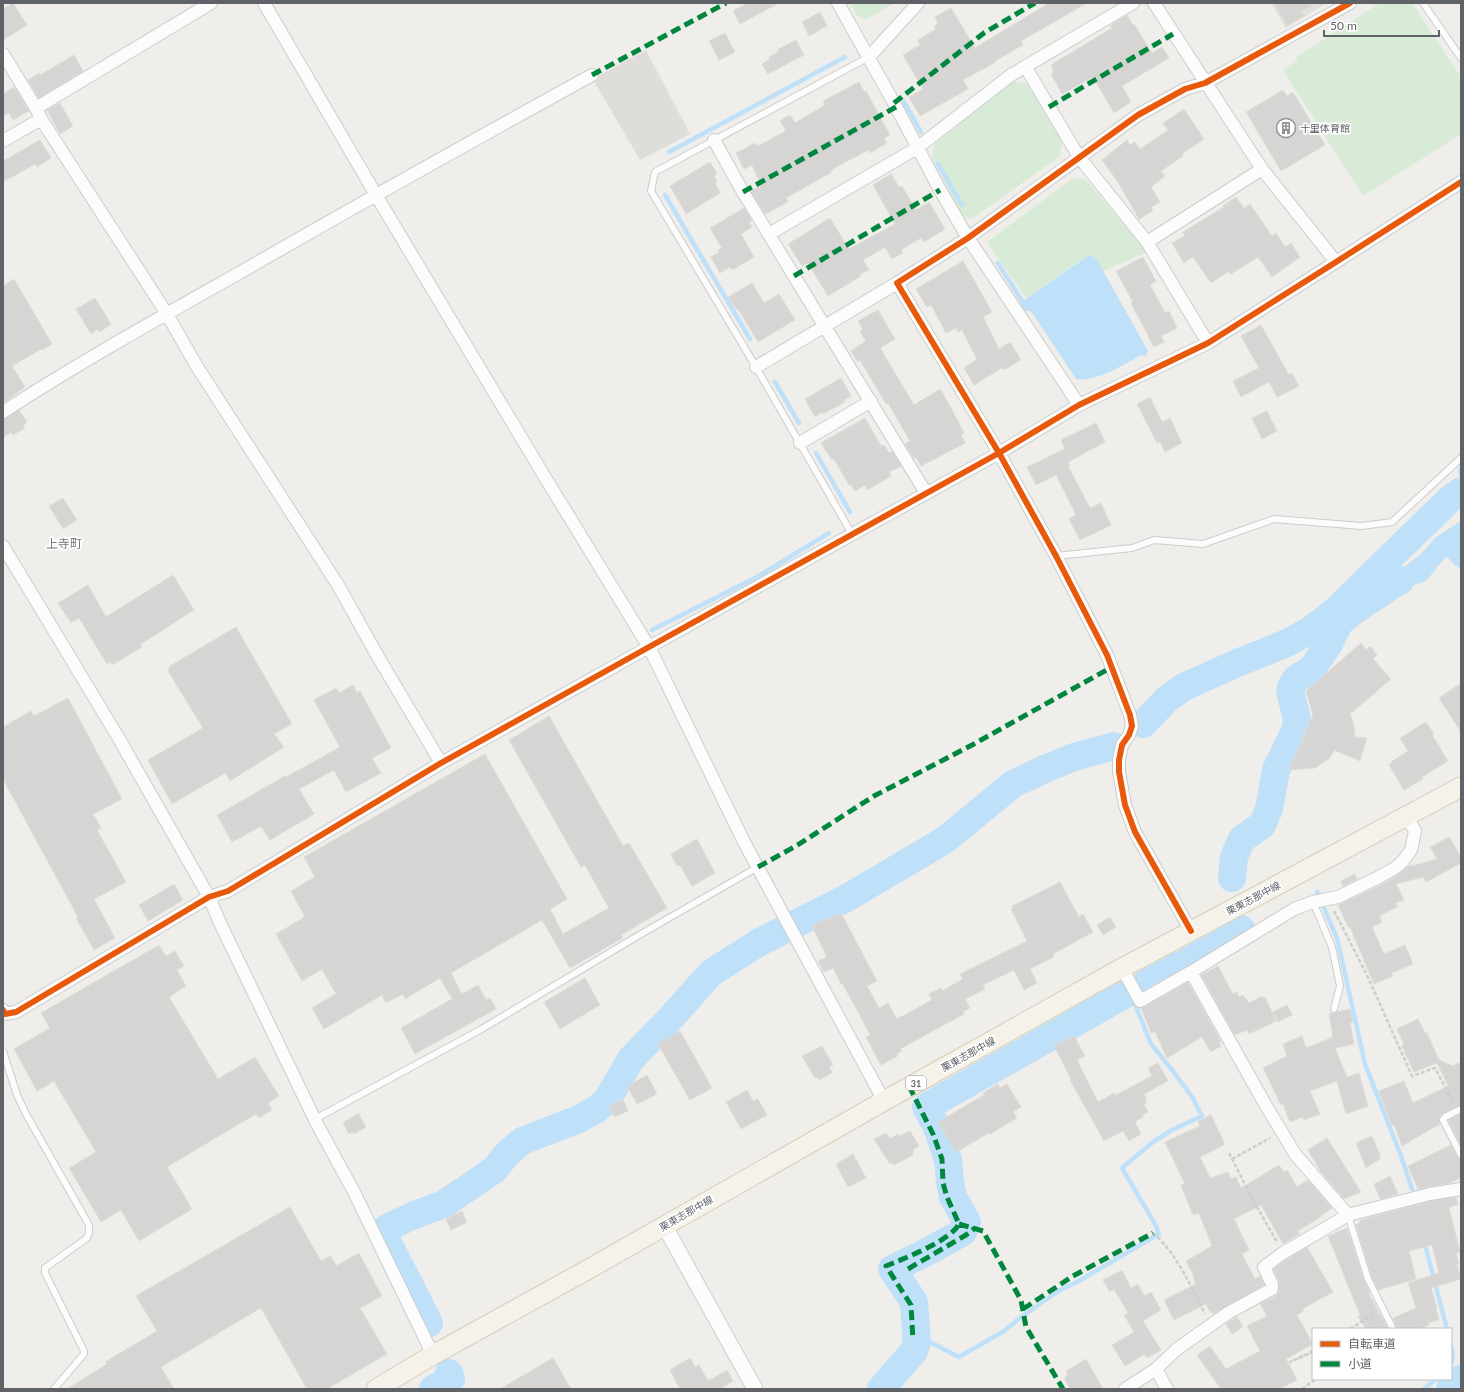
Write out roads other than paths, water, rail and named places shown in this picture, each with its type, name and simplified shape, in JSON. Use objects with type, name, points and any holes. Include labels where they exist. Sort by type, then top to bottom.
[{"type":"main road","name":"栗東志那中線","points":[[376,1389],[433,1355],[586,1270],[884,1100],[1122,968],[1406,815],[1461,787]]},
{"type":"street","points":[[3,141],[39,113],[211,3]]},
{"type":"street","points":[[264,3],[376,195],[546,479],[649,647],[744,842],[884,1100]]},
{"type":"street","points":[[838,3],[968,238],[1079,405]]},
{"type":"street","points":[[869,57],[918,3]]},
{"type":"street","points":[[769,234],[917,148],[1011,75],[1026,68],[1133,3]]},
{"type":"street","points":[[1154,3],[1262,169],[1336,262]]},
{"type":"street","points":[[756,367],[968,238],[1138,115],[1185,89],[1205,83],[1350,3]]},
{"type":"street","points":[[3,54],[167,314],[196,365],[338,585],[377,656],[441,763]]},
{"type":"street","points":[[1026,68],[1079,157],[1147,242],[1208,343]]},
{"type":"street","points":[[3,412],[58,376],[376,195],[592,75]]},
{"type":"street","points":[[714,140],[743,192],[926,493]]},
{"type":"street","points":[[1147,242],[1262,169]]},
{"type":"street","points":[[4,1014],[16,1012],[209,897],[228,891],[441,763],[999,453],[1079,405],[1208,343],[1461,182]]},
{"type":"street","points":[[896,283],[999,453],[1056,556],[1107,656],[1130,715],[1132,726],[1122,745],[1119,760],[1119,772],[1128,812],[1135,832],[1192,931]]},
{"type":"street","points":[[800,443],[870,402]]},
{"type":"street","points":[[3,546],[118,737],[209,897],[220,923],[315,1120],[354,1192],[433,1355]]},
{"type":"street","points":[[1122,968],[1140,1001],[1191,972],[1294,909],[1313,902],[1338,897],[1377,878],[1395,868],[1403,861],[1411,850],[1414,832],[1406,815]]},
{"type":"street","points":[[1191,972],[1295,1154],[1348,1215]]},
{"type":"street","points":[[1125,1389],[1156,1369],[1177,1349],[1228,1313],[1272,1289],[1272,1284],[1264,1267],[1283,1252],[1348,1215],[1430,1194],[1461,1189]]},
{"type":"street","points":[[664,1225],[755,1389]]},
{"type":"street","points":[[1156,1369],[1168,1389]]},
{"type":"lane","points":[[1423,3],[1461,58]]},
{"type":"lane","points":[[852,534],[756,367],[651,190],[655,172],[869,57]]},
{"type":"lane","points":[[1056,556],[1132,548],[1154,540],[1204,544],[1274,519],[1362,526],[1392,522],[1461,458]]},
{"type":"lane","points":[[315,1120],[480,1030],[641,934],[758,867]]},
{"type":"lane","points":[[1313,902],[1332,947],[1340,986],[1334,1009]]},
{"type":"lane","points":[[3,1051],[26,1114],[89,1224],[90,1232],[86,1238],[45,1268],[45,1273],[84,1351],[84,1354],[54,1389]]},
{"type":"lane","points":[[1460,1110],[1445,1117],[1443,1120],[1461,1155]]},
{"type":"lane","points":[[1348,1215],[1368,1279],[1392,1328]]},
{"type":"water","points":[[1089,255],[1096,258],[1148,351],[1146,356],[1141,355],[1110,372],[1092,378],[1076,379],[1031,311],[1025,311],[1020,303]]},
{"type":"water","points":[[1461,521],[1461,569],[1447,557],[1425,581],[1418,584],[1403,586],[1399,571],[1421,554],[1436,537]]},
{"type":"waterway","points":[[669,152],[845,57]]},
{"type":"waterway","points":[[904,102],[921,132]]},
{"type":"waterway","points":[[938,164],[962,205]]},
{"type":"waterway","points":[[665,195],[750,339]]},
{"type":"waterway","points":[[998,263],[1022,301]]},
{"type":"waterway","points":[[775,382],[799,423]]},
{"type":"waterway","points":[[816,453],[850,512]]},
{"type":"waterway","points":[[1461,469],[1461,474]]},
{"type":"waterway","points":[[1143,724],[1167,699],[1184,687],[1287,643],[1309,631],[1333,613],[1449,500],[1461,491]]},
{"type":"waterway","points":[[652,630],[757,577],[829,533]]},
{"type":"waterway","points":[[1232,878],[1234,857],[1242,839],[1262,825],[1269,809],[1276,770],[1296,729],[1297,719],[1290,691],[1292,685],[1297,678],[1312,669],[1329,644],[1339,623],[1352,612],[1401,580]]},
{"type":"waterway","points":[[429,1323],[383,1233],[387,1228],[412,1216],[444,1204],[494,1170],[507,1154],[522,1141],[579,1119],[597,1109],[607,1100],[631,1059],[668,1021],[711,973],[758,943],[845,899],[945,840],[1013,784],[1074,757],[1114,746]]},
{"type":"waterway","points":[[1317,892],[1337,938],[1365,1064],[1401,1156],[1412,1189]]},
{"type":"waterway","points":[[1145,984],[1242,932],[1241,929]]},
{"type":"waterway","points":[[881,1389],[914,1351],[917,1342],[914,1302],[892,1269],[963,1232],[967,1222],[953,1197],[948,1160],[937,1127],[926,1107],[1131,991]]},
{"type":"waterway","points":[[917,1342],[930,1342],[959,1357],[1004,1331],[1021,1317],[1060,1290],[1077,1282],[1159,1234],[1155,1224],[1122,1168],[1153,1142],[1172,1130],[1202,1116],[1192,1097],[1151,1044],[1132,997]]},
{"type":"waterway","points":[[1424,1241],[1447,1328]]},
{"type":"waterway","points":[[1452,1350],[1452,1360]]},
{"type":"waterway","points":[[433,1389],[451,1379],[449,1373]]},
{"type":"waterway","points":[[1450,1389],[1461,1379]]},
{"type":"waterway","points":[[1424,1389],[1435,1380]]},
{"type":"place","name":"十里体育館","points":[[1286,128]]},
{"type":"district","name":"上寺町","points":[[64,543]]}]
